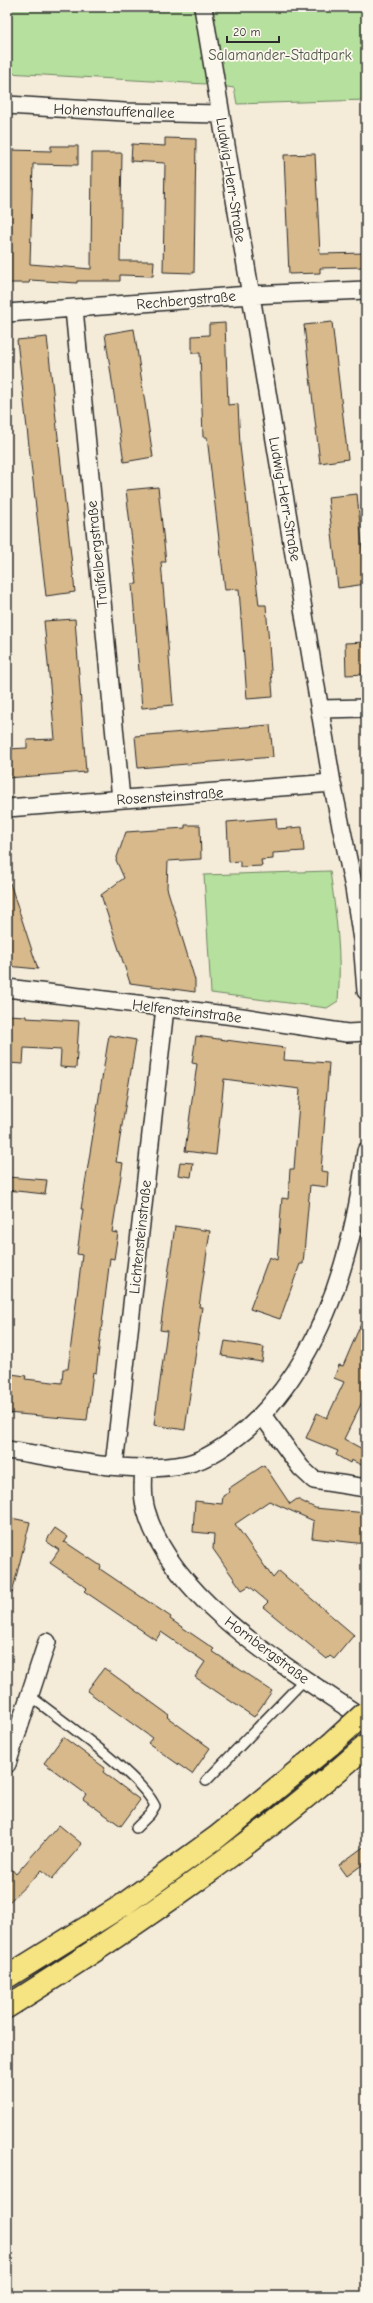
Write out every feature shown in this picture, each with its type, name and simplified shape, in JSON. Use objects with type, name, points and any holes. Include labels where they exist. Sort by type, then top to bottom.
[{"type":"highway","points":[[7,1978],[123,1905],[211,1841],[331,1744],[366,1712]]},
{"type":"highway","points":[[7,2007],[152,1914],[216,1868],[308,1797],[359,1752]]},
{"type":"street","name":"Ludwig-Herr-Straße","points":[[203,7],[250,295],[321,709],[332,783],[360,887],[366,991]]},
{"type":"street","name":"Hohenstauffenallee","points":[[7,105],[125,112],[220,114]]},
{"type":"street","name":"Rechbergstraße","points":[[7,313],[250,295],[366,290]]},
{"type":"street","name":"Traifelbergstraße","points":[[74,309],[121,799]]},
{"type":"street","points":[[321,709],[366,708]]},
{"type":"street","name":"Rosensteinstraße","points":[[7,808],[332,783]]},
{"type":"street","name":"Helfensteinstraße","points":[[7,988],[340,1032],[366,1032]]},
{"type":"street","name":"Lichtensteinstraße","points":[[114,1466],[166,1008]]},
{"type":"street","points":[[7,1450],[114,1466],[144,1468],[188,1464],[207,1457],[235,1439],[262,1415],[289,1382],[310,1344],[334,1290],[360,1222],[366,1151]]},
{"type":"street","points":[[262,1415],[300,1468],[314,1480],[366,1488]]},
{"type":"street","name":"Hornbergstraße","points":[[144,1468],[143,1495],[145,1509],[153,1530],[170,1560],[197,1592],[229,1624],[268,1655],[366,1720]]},
{"type":"street","points":[[7,1764],[47,1642]]},
{"type":"lane","points":[[206,1781],[305,1679]]},
{"type":"lane","points":[[29,1696],[112,1761],[150,1794],[155,1806],[150,1814],[136,1828]]},
{"type":"green space","name":"Salamander-Stadtpark","points":[[7,7],[366,7],[366,100],[237,104],[234,88],[206,84],[7,73]]},
{"type":"green space","points":[[330,871],[339,952],[338,1001],[327,1008],[211,993],[204,875]]},
{"type":"building","points":[[165,138],[196,139],[194,273],[163,272],[165,163],[131,161],[132,144],[165,146]]},
{"type":"building","points":[[51,146],[78,146],[78,165],[33,164],[30,264],[91,269],[92,153],[122,153],[120,261],[154,261],[153,276],[120,275],[120,281],[77,281],[77,283],[30,280],[29,283],[7,283],[8,150],[51,151]]},
{"type":"building","points":[[315,154],[320,254],[366,253],[366,267],[320,268],[320,273],[289,274],[284,155]]},
{"type":"building","points":[[332,322],[348,459],[320,463],[304,325]]},
{"type":"building","points":[[225,323],[228,405],[238,404],[240,446],[259,605],[266,605],[273,697],[247,699],[239,589],[225,590],[207,437],[203,437],[200,353],[192,353],[192,336],[209,335],[209,324]]},
{"type":"building","points":[[134,329],[153,457],[124,462],[105,334]]},
{"type":"building","points":[[47,337],[75,592],[46,596],[17,340]]},
{"type":"building","points":[[158,487],[166,562],[161,562],[173,705],[142,708],[132,584],[137,584],[126,490]]},
{"type":"building","points":[[357,494],[366,584],[338,588],[328,497]]},
{"type":"building","points":[[75,619],[86,772],[7,778],[7,749],[27,748],[27,740],[55,739],[44,621]]},
{"type":"building","points":[[366,642],[366,674],[346,675],[345,643]]},
{"type":"building","points":[[270,725],[273,757],[138,768],[135,736]]},
{"type":"building","points":[[276,818],[277,829],[302,827],[304,851],[273,853],[273,859],[261,860],[262,866],[240,867],[240,861],[229,862],[227,822]]},
{"type":"building","points":[[185,825],[200,825],[201,859],[168,861],[167,888],[195,980],[195,992],[130,983],[101,895],[124,878],[116,860],[126,832],[185,828]]},
{"type":"building","points":[[10,883],[38,969],[7,966],[7,884]]},
{"type":"building","points":[[7,1015],[26,1016],[26,1018],[79,1021],[76,1068],[60,1067],[61,1050],[24,1048],[23,1064],[7,1063]]},
{"type":"building","points":[[109,1035],[136,1040],[116,1162],[123,1163],[112,1232],[118,1233],[114,1259],[110,1258],[96,1373],[93,1372],[87,1420],[7,1413],[11,1374],[26,1376],[25,1379],[62,1383],[63,1369],[68,1369],[82,1255],[77,1254],[83,1209],[81,1209]]},
{"type":"building","points":[[196,1036],[285,1048],[284,1060],[329,1063],[321,1171],[328,1172],[327,1187],[310,1185],[303,1264],[300,1264],[280,1319],[250,1309],[269,1257],[277,1260],[282,1198],[288,1199],[290,1169],[294,1169],[300,1089],[224,1079],[216,1155],[185,1151],[197,1064],[192,1063]]},
{"type":"building","points":[[180,1162],[193,1163],[191,1177],[178,1175]]},
{"type":"building","points":[[7,1177],[47,1180],[45,1194],[7,1190]]},
{"type":"building","points":[[175,1226],[210,1231],[199,1307],[202,1307],[185,1430],[154,1425],[167,1331],[160,1330]]},
{"type":"building","points":[[366,1312],[366,1394],[344,1439],[366,1451],[366,1467],[351,1460],[350,1463],[336,1455],[338,1451],[306,1438],[317,1413],[327,1418],[344,1382],[334,1378],[339,1365],[343,1366]]},
{"type":"building","points":[[225,1341],[264,1347],[262,1362],[222,1356]]},
{"type":"building","points":[[264,1465],[290,1504],[297,1499],[315,1508],[366,1513],[366,1544],[312,1538],[314,1521],[269,1501],[235,1524],[273,1578],[279,1571],[354,1635],[334,1659],[330,1656],[327,1659],[263,1607],[268,1602],[249,1586],[242,1590],[213,1549],[214,1534],[193,1532],[195,1501],[222,1504],[223,1496],[230,1492],[228,1489]]},
{"type":"building","points":[[7,1517],[30,1522],[12,1593],[7,1592]]},
{"type":"building","points":[[55,1528],[68,1537],[64,1543],[65,1542],[101,1566],[100,1569],[171,1617],[170,1619],[214,1649],[212,1651],[272,1691],[254,1717],[195,1677],[205,1662],[161,1632],[156,1640],[84,1591],[87,1588],[50,1563],[59,1550],[46,1541]]},
{"type":"building","points":[[104,1668],[169,1715],[167,1717],[210,1748],[192,1774],[148,1743],[152,1738],[87,1691]]},
{"type":"building","points":[[63,1737],[105,1768],[103,1772],[140,1800],[121,1826],[83,1799],[86,1794],[44,1763]]},
{"type":"building","points":[[59,1825],[82,1844],[52,1879],[42,1870],[7,1904],[7,1864],[16,1874]]},
{"type":"building","points":[[366,1845],[366,1862],[347,1876],[339,1865]]}]
